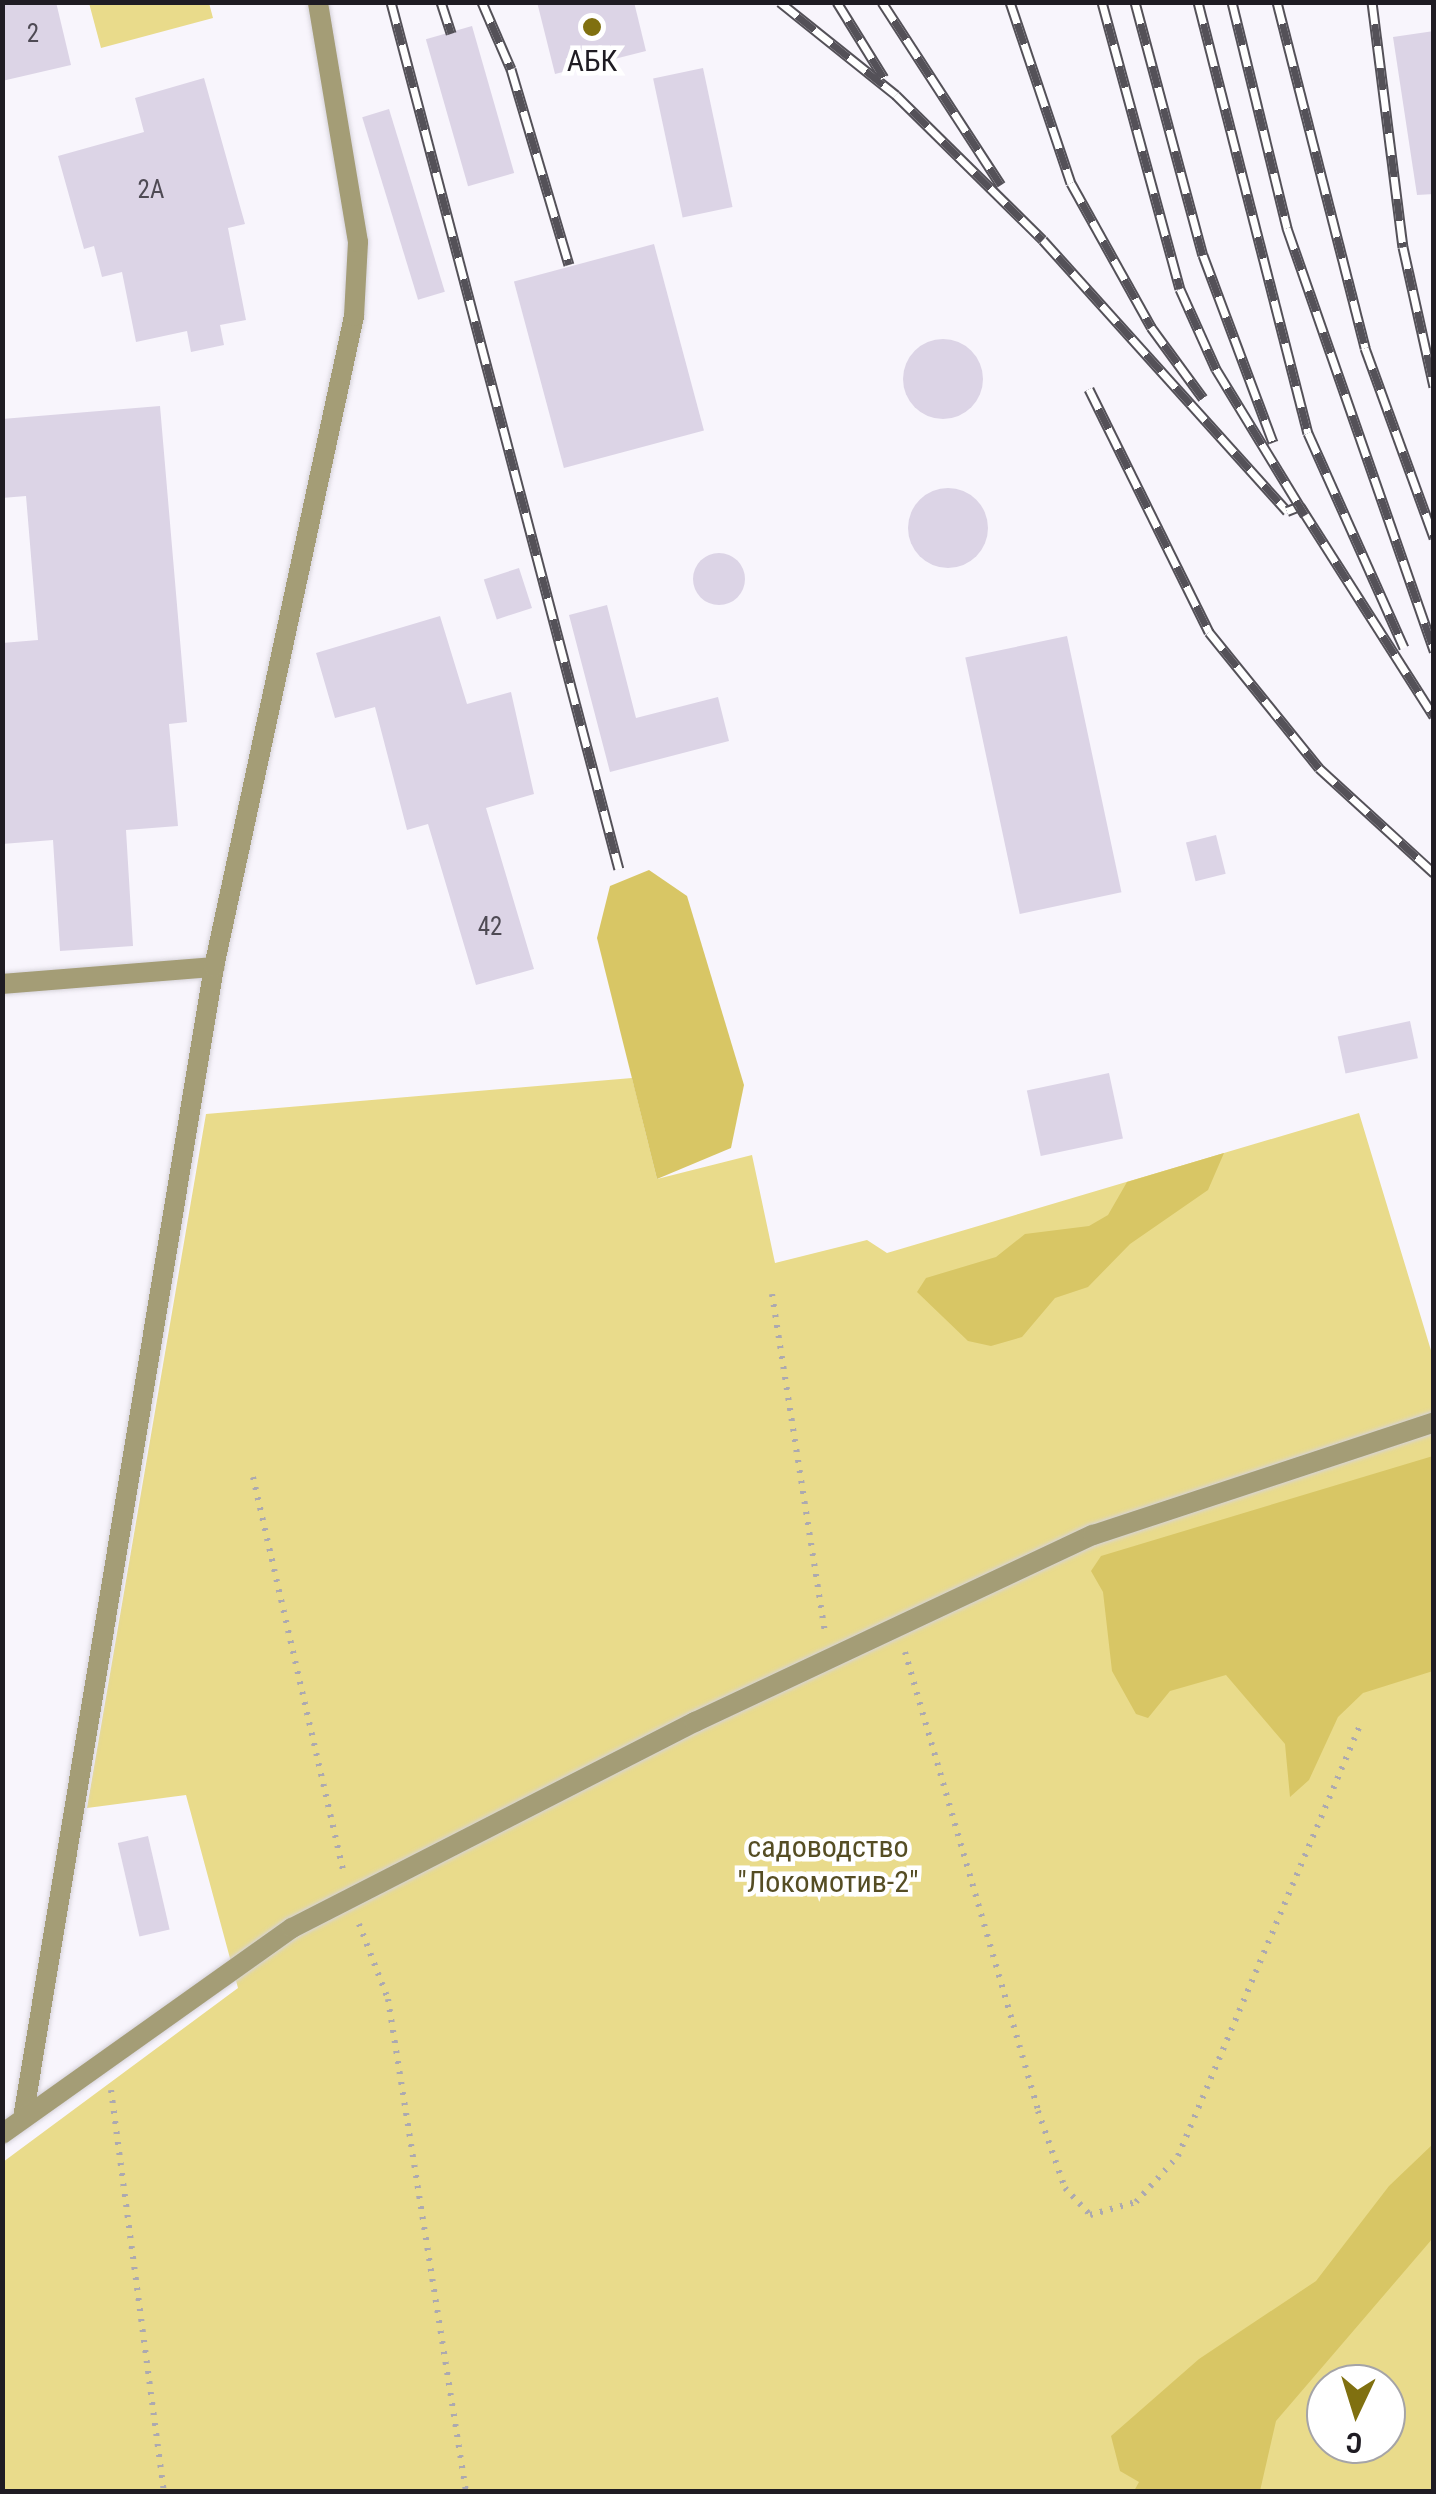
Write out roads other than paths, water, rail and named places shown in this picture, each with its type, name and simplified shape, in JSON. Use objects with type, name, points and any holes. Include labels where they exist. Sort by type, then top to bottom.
[{"type":"lane","points":[[22,2118],[214,967],[354,316],[358,242],[318,2]]},
{"type":"lane","points":[[2,984],[214,967]]},
{"type":"lane","points":[[2,2134],[292,1928],[830,1659],[1093,1535],[1434,1422]]},
{"type":"railway","points":[[391,2],[619,869]]},
{"type":"railway","points":[[441,2],[451,33]]},
{"type":"railway","points":[[482,2],[511,69],[569,265]]},
{"type":"railway","points":[[780,2],[896,95],[1043,240],[1287,511],[1300,506],[1434,716]]},
{"type":"railway","points":[[837,2],[884,78]]},
{"type":"railway","points":[[882,2],[1001,185]]},
{"type":"railway","points":[[1010,2],[1071,183],[1151,327],[1203,398]]},
{"type":"railway","points":[[1102,2],[1180,289],[1216,369],[1305,515]]},
{"type":"railway","points":[[1135,2],[1203,255],[1273,442]]},
{"type":"railway","points":[[1198,2],[1308,433],[1404,648]]},
{"type":"railway","points":[[1232,2],[1287,228],[1434,651]]},
{"type":"railway","points":[[1277,2],[1365,348],[1434,538]]},
{"type":"railway","points":[[1372,2],[1403,247],[1434,387]]},
{"type":"railway","points":[[1089,389],[1209,632],[1319,768],[1434,873]]},
{"type":"place","name":"АБК","points":[[592,27]]},
{"type":"park label","name":"садоводство \"Локомотив-2\"","points":[[828,1864]]}]
